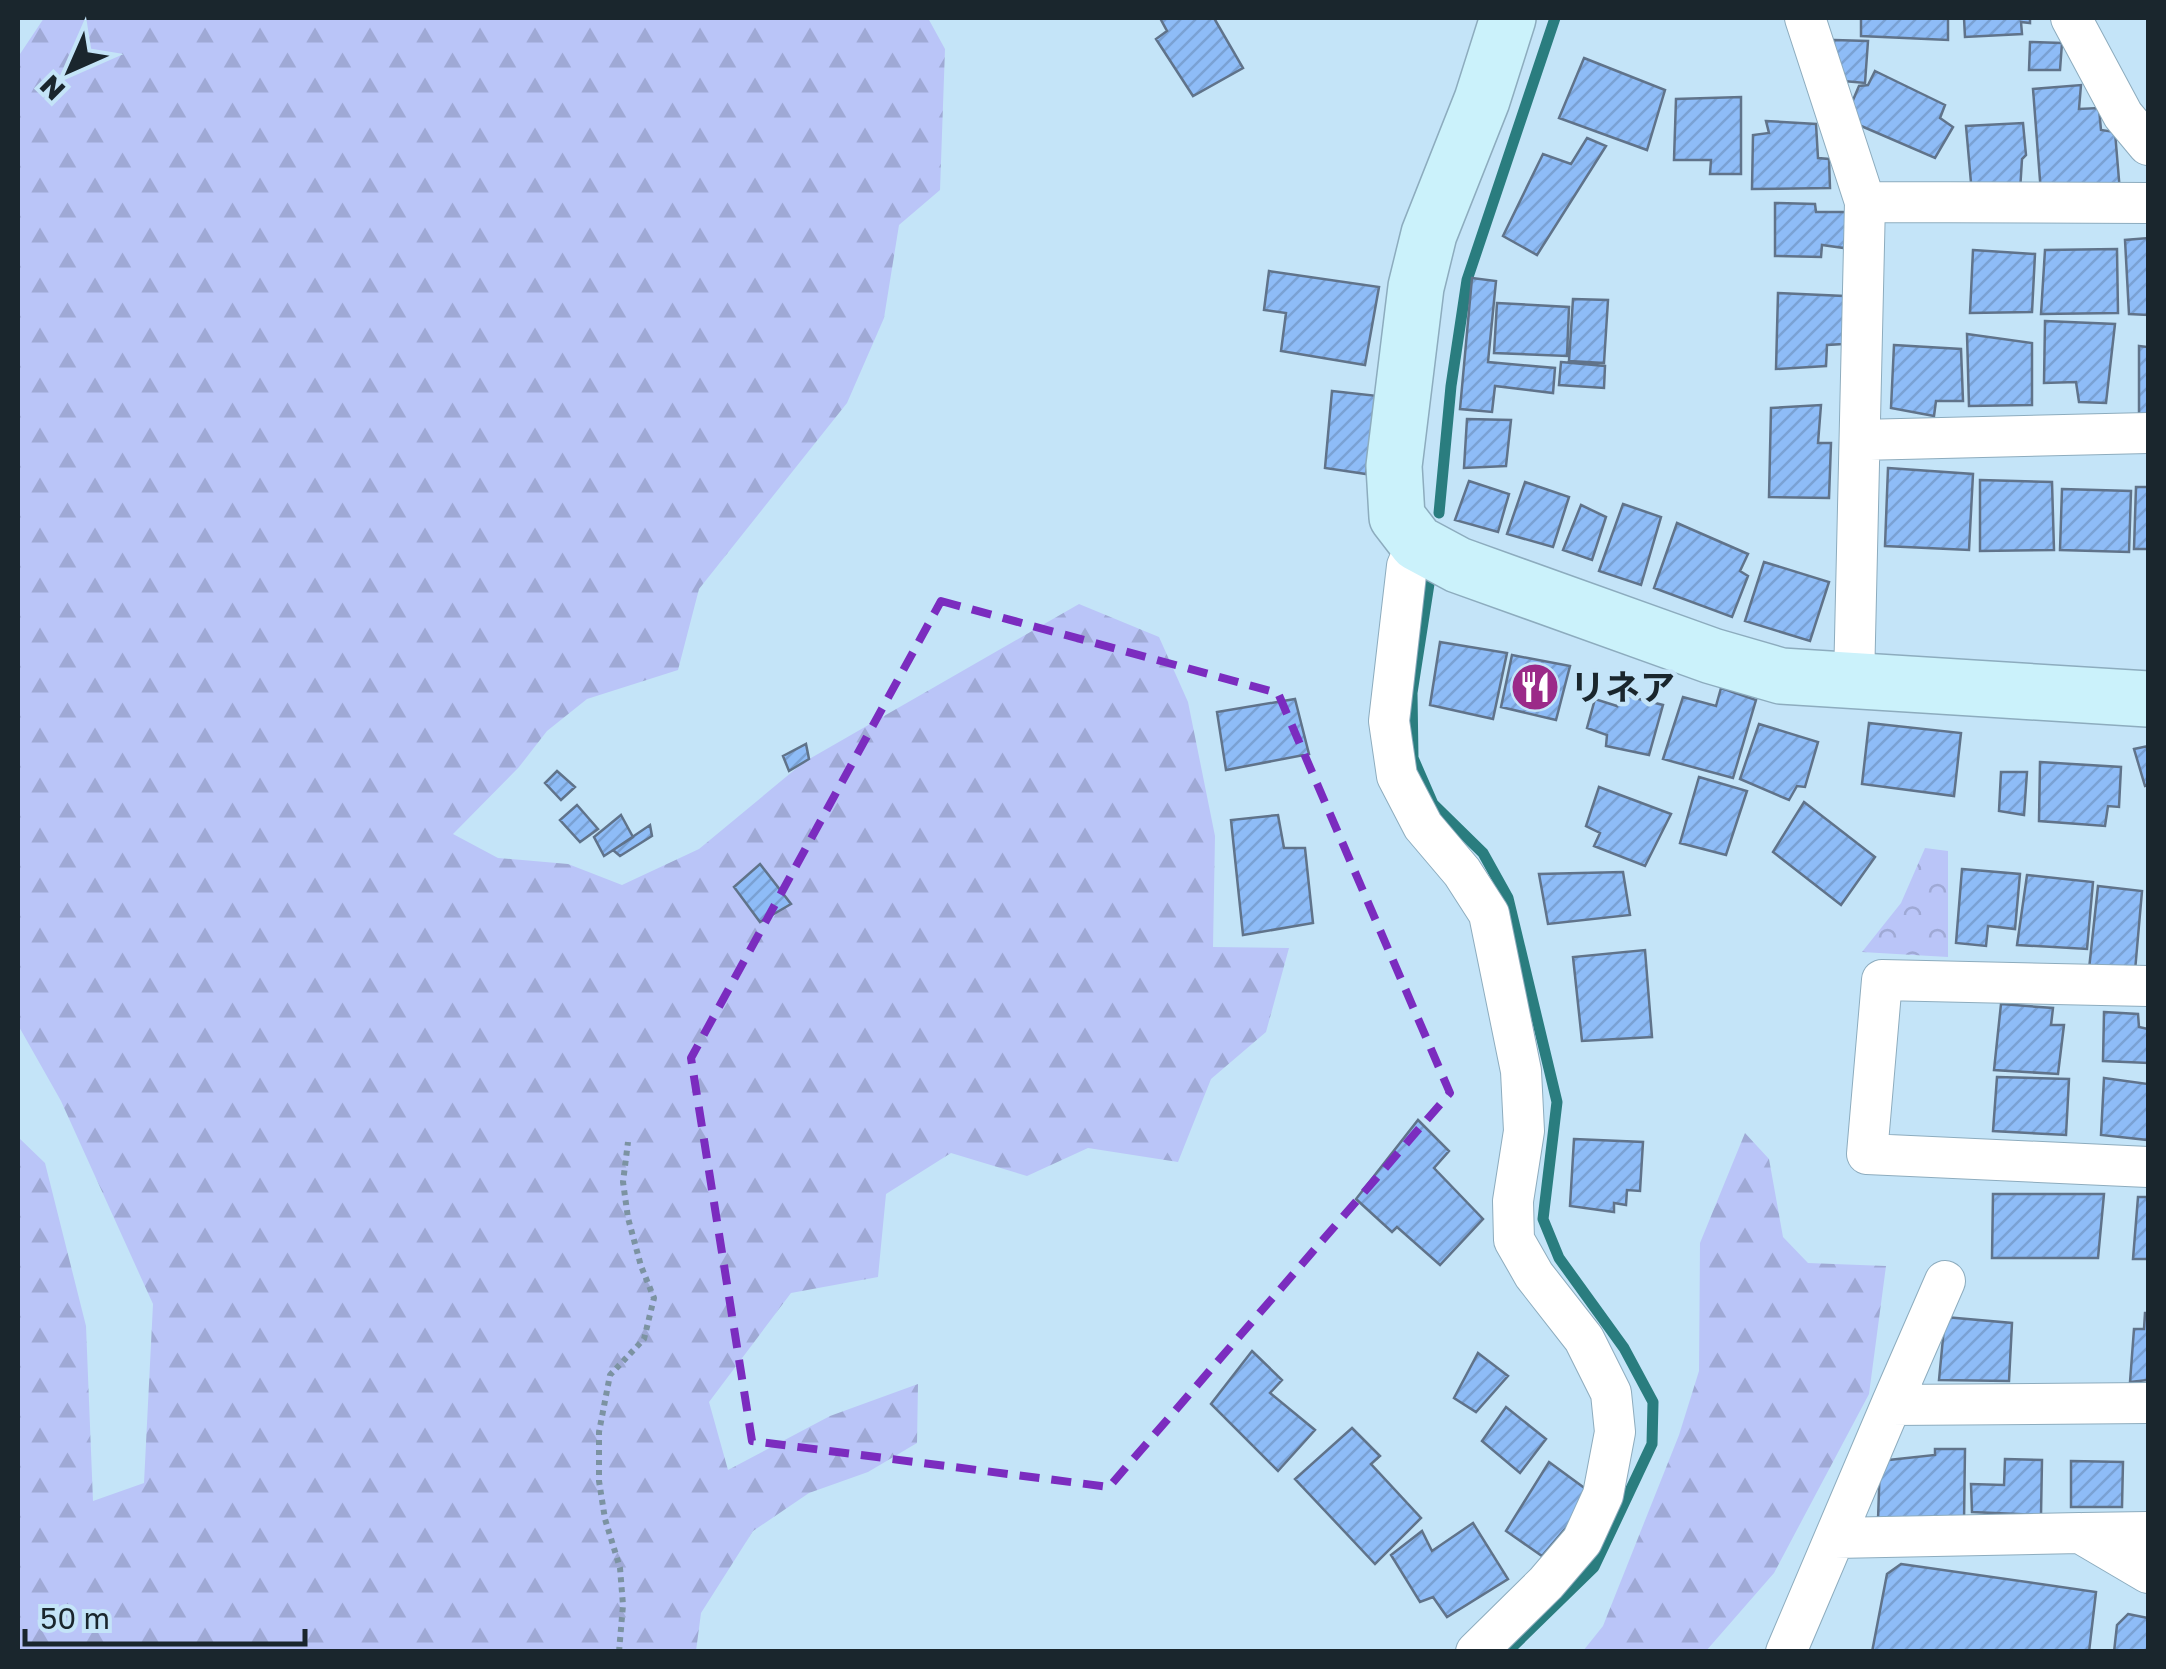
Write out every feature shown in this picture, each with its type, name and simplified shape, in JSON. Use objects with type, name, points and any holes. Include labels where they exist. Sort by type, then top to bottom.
[{"type":"street","points":[[1508,18],[1482,100],[1428,234],[1416,287],[1394,466],[1397,516],[1417,543],[1458,565],[1712,656],[1781,676],[2148,699]]},
{"type":"street","points":[[1805,18],[1865,202],[1854,682]]},
{"type":"street","points":[[2072,18],[2113,98],[2148,146]]},
{"type":"street","points":[[1865,202],[2148,203]]},
{"type":"street","points":[[1860,440],[2148,434]]},
{"type":"street","points":[[1417,543],[1407,566],[1390,720],[1398,776],[1423,826],[1462,872],[1489,914],[1521,1072],[1524,1131],[1513,1202],[1514,1240],[1534,1275],[1584,1340],[1610,1394],[1614,1432],[1603,1495],[1582,1540],[1546,1583],[1476,1652]]},
{"type":"street","points":[[2148,986],[1882,980],[1868,1154],[2148,1167]]},
{"type":"street","points":[[1786,1652],[1945,1281]]},
{"type":"street","points":[[1891,1405],[2148,1404]]},
{"type":"street","points":[[1835,1538],[2148,1532]]},
{"type":"street","points":[[2080,1533],[2148,1573]]},
{"type":"path","points":[[619,1652],[623,1605],[620,1568],[605,1519],[598,1432],[610,1375],[644,1339],[654,1298],[628,1218],[623,1182],[628,1142]]},
{"type":"highlighted area","points":[[941,601],[1278,693],[1450,1093],[1109,1487],[752,1441],[691,1058]]},
{"type":"green space","points":[[44,18],[928,18],[945,49],[940,190],[899,225],[884,318],[847,403],[699,589],[678,670],[587,699],[547,731],[519,767],[453,834],[498,858],[568,864],[622,885],[699,849],[804,762],[1079,604],[1159,637],[1188,702],[1215,836],[1213,947],[1289,948],[1266,1032],[1211,1079],[1178,1162],[1088,1148],[1027,1176],[951,1153],[886,1194],[878,1277],[791,1293],[709,1402],[728,1470],[830,1416],[918,1384],[917,1443],[868,1472],[809,1493],[753,1531],[701,1613],[696,1651],[18,1652],[18,1137],[45,1163],[86,1326],[93,1501],[144,1483],[153,1304],[61,1101],[18,1025],[18,57]]},
{"type":"green space","points":[[1925,848],[1948,851],[1948,957],[1862,952],[1901,903]]},
{"type":"green space","points":[[1745,1133],[1769,1159],[1783,1237],[1808,1263],[1886,1266],[1869,1394],[1774,1573],[1706,1651],[1583,1651],[1603,1626],[1679,1435],[1699,1371],[1700,1243]]},
{"type":"building","points":[[1160,18],[1214,18],[1243,68],[1193,96],[1156,39],[1167,31]]},
{"type":"building","points":[[1861,18],[1948,18],[1948,40],[1861,36]]},
{"type":"building","points":[[1964,18],[2030,18],[2030,23],[2021,22],[2022,34],[1965,37]]},
{"type":"building","points":[[1834,40],[1868,41],[1865,83],[1833,80]]},
{"type":"building","points":[[2030,42],[2062,43],[2060,70],[2029,70]]},
{"type":"building","points":[[1584,58],[1665,90],[1647,150],[1559,118]]},
{"type":"building","points":[[1875,71],[1945,105],[1940,118],[1953,127],[1935,158],[1845,119],[1859,86],[1868,85]]},
{"type":"building","points":[[2081,85],[2079,109],[2099,108],[2101,130],[2115,132],[2120,192],[2041,193],[2033,89]]},
{"type":"building","points":[[1741,97],[1741,174],[1710,174],[1711,160],[1674,160],[1676,99]]},
{"type":"building","points":[[1766,121],[1816,124],[1818,158],[1829,159],[1830,188],[1752,189],[1753,135],[1769,133]]},
{"type":"building","points":[[2023,123],[2026,155],[2022,159],[2020,191],[1972,194],[1966,126]]},
{"type":"building","points":[[1587,138],[1606,146],[1537,255],[1503,236],[1543,154],[1571,164]]},
{"type":"building","points":[[1775,203],[1815,204],[1816,212],[1848,212],[1844,248],[1822,245],[1821,257],[1775,256]]},
{"type":"building","points":[[2148,238],[2148,315],[2129,314],[2125,240]]},
{"type":"building","points":[[2117,249],[2118,313],[2041,314],[2045,250]]},
{"type":"building","points":[[1973,250],[2035,254],[2032,312],[1970,313]]},
{"type":"building","points":[[1269,271],[1379,287],[1365,365],[1281,351],[1286,313],[1264,310]]},
{"type":"building","points":[[1472,278],[1496,281],[1488,362],[1555,368],[1553,393],[1495,386],[1492,412],[1460,409]]},
{"type":"building","points":[[1778,293],[1844,296],[1843,344],[1827,345],[1826,366],[1776,369]]},
{"type":"building","points":[[1573,299],[1608,300],[1604,363],[1569,361]]},
{"type":"building","points":[[1497,303],[1569,307],[1567,356],[1494,353]]},
{"type":"building","points":[[2045,321],[2115,324],[2106,403],[2079,402],[2076,382],[2044,383]]},
{"type":"building","points":[[1967,334],[2032,343],[2032,405],[1969,406]]},
{"type":"building","points":[[1894,345],[1961,349],[1963,401],[1936,401],[1934,416],[1891,408]]},
{"type":"building","points":[[2139,346],[2148,347],[2148,420],[2139,420]]},
{"type":"building","points":[[1561,362],[1605,366],[1604,388],[1559,385]]},
{"type":"building","points":[[1332,391],[1378,396],[1366,474],[1325,468]]},
{"type":"building","points":[[1821,405],[1818,443],[1831,443],[1829,498],[1769,497],[1771,408]]},
{"type":"building","points":[[1467,419],[1511,420],[1506,466],[1464,468]]},
{"type":"building","points":[[1888,468],[1973,474],[1969,550],[1885,546]]},
{"type":"building","points":[[1980,480],[2052,482],[2054,550],[1980,551]]},
{"type":"building","points":[[1469,481],[1509,494],[1498,532],[1455,520]]},
{"type":"building","points":[[1525,482],[1569,497],[1553,547],[1507,534]]},
{"type":"building","points":[[2136,487],[2148,487],[2148,549],[2134,549]]},
{"type":"building","points":[[2062,489],[2131,491],[2129,552],[2060,550]]},
{"type":"building","points":[[1623,504],[1661,517],[1641,585],[1599,571]]},
{"type":"building","points":[[1581,505],[1606,517],[1592,560],[1563,550]]},
{"type":"building","points":[[1677,523],[1748,554],[1740,571],[1748,576],[1732,617],[1654,588]]},
{"type":"building","points":[[1764,562],[1829,582],[1810,641],[1745,621]]},
{"type":"building","points":[[1440,642],[1507,653],[1493,719],[1430,705]]},
{"type":"building","name":"リネア","points":[[1512,655],[1570,666],[1556,720],[1501,707]]},
{"type":"building","points":[[1721,688],[1756,700],[1733,778],[1663,759],[1683,697],[1716,706]]},
{"type":"building","points":[[1619,694],[1663,705],[1649,755],[1606,746],[1607,735],[1587,728],[1595,699],[1617,706]]},
{"type":"building","points":[[1295,699],[1309,754],[1226,770],[1217,712]]},
{"type":"building","points":[[1869,723],[1961,733],[1954,796],[1862,784]]},
{"type":"building","points":[[1759,724],[1818,742],[1805,787],[1797,786],[1789,800],[1740,779]]},
{"type":"building","points":[[806,744],[809,759],[789,771],[783,756]]},
{"type":"building","points":[[2148,746],[2148,785],[2145,786],[2134,749]]},
{"type":"building","points":[[2040,762],[2121,767],[2119,807],[2108,806],[2105,826],[2039,821]]},
{"type":"building","points":[[557,771],[575,787],[561,800],[545,783]]},
{"type":"building","points":[[2001,772],[2027,772],[2024,815],[1999,811]]},
{"type":"building","points":[[1699,777],[1747,791],[1726,855],[1680,843]]},
{"type":"building","points":[[1599,787],[1671,814],[1645,866],[1594,846],[1600,833],[1586,826]]},
{"type":"building","points":[[1804,802],[1875,857],[1841,905],[1773,852]]},
{"type":"building","points":[[577,805],[598,829],[580,842],[560,820]]},
{"type":"building","points":[[621,815],[633,837],[604,856],[594,837]]},
{"type":"building","points":[[1278,815],[1284,848],[1305,848],[1313,923],[1243,935],[1231,820]]},
{"type":"building","points":[[650,825],[652,836],[620,856],[613,850]]},
{"type":"building","points":[[760,864],[791,904],[760,922],[734,887]]},
{"type":"building","points":[[1962,869],[2020,874],[2015,929],[1988,926],[1986,946],[1956,943]]},
{"type":"building","points":[[1623,872],[1630,915],[1548,924],[1539,874]]},
{"type":"building","points":[[2027,875],[2093,882],[2087,949],[2017,945]]},
{"type":"building","points":[[2098,886],[2142,891],[2135,971],[2089,969]]},
{"type":"building","points":[[1645,950],[1652,1037],[1582,1041],[1573,957]]},
{"type":"building","points":[[2001,1004],[2053,1008],[2051,1025],[2064,1025],[2058,1074],[1994,1070]]},
{"type":"building","points":[[2104,1012],[2138,1014],[2139,1027],[2148,1029],[2148,1063],[2103,1061]]},
{"type":"building","points":[[1997,1077],[2069,1079],[2066,1135],[1993,1131]]},
{"type":"building","points":[[2104,1078],[2148,1084],[2148,1140],[2101,1135]]},
{"type":"building","points":[[1418,1120],[1449,1151],[1434,1168],[1483,1219],[1440,1265],[1397,1227],[1392,1232],[1356,1199]]},
{"type":"building","points":[[1574,1139],[1643,1142],[1640,1191],[1627,1190],[1626,1205],[1614,1203],[1614,1212],[1570,1206]]},
{"type":"building","points":[[1993,1194],[2104,1194],[2098,1258],[1992,1258]]},
{"type":"building","points":[[2138,1197],[2148,1197],[2148,1259],[2133,1259]]},
{"type":"building","points":[[2145,1313],[2148,1380],[2130,1382],[2134,1329],[2144,1329]]},
{"type":"building","points":[[1945,1317],[2012,1323],[2009,1381],[1939,1380]]},
{"type":"building","points":[[1252,1351],[1282,1380],[1270,1393],[1315,1430],[1278,1471],[1211,1404]]},
{"type":"building","points":[[1478,1353],[1508,1376],[1476,1412],[1454,1398]]},
{"type":"building","points":[[1506,1407],[1546,1439],[1520,1473],[1482,1441]]},
{"type":"building","points":[[1352,1428],[1380,1456],[1371,1464],[1421,1518],[1375,1564],[1295,1479]]},
{"type":"building","points":[[1935,1449],[1965,1449],[1964,1522],[1878,1520],[1880,1461],[1935,1455]]},
{"type":"building","points":[[2005,1459],[2042,1460],[2041,1515],[1972,1512],[1971,1484],[2004,1485]]},
{"type":"building","points":[[2071,1461],[2123,1462],[2122,1507],[2071,1507]]},
{"type":"building","points":[[1549,1462],[1594,1495],[1542,1556],[1506,1531]]},
{"type":"building","points":[[1473,1523],[1508,1579],[1447,1617],[1433,1597],[1420,1602],[1391,1555],[1422,1531],[1432,1551]]},
{"type":"building","points":[[1901,1564],[2096,1592],[2089,1652],[1872,1652],[1887,1574]]},
{"type":"building","points":[[2128,1614],[2148,1618],[2148,1652],[2114,1652],[2117,1625]]},
{"type":"waterway","points":[[1439,513],[1451,386],[1467,280],[1555,18]]},
{"type":"waterway","points":[[1429,584],[1412,693],[1413,758],[1433,804],[1483,853],[1508,898],[1557,1102],[1543,1219],[1559,1258],[1624,1348],[1653,1402],[1652,1444],[1594,1567],[1507,1652]]},
{"type":"place","name":"リネア","points":[[1535,687]]}]
